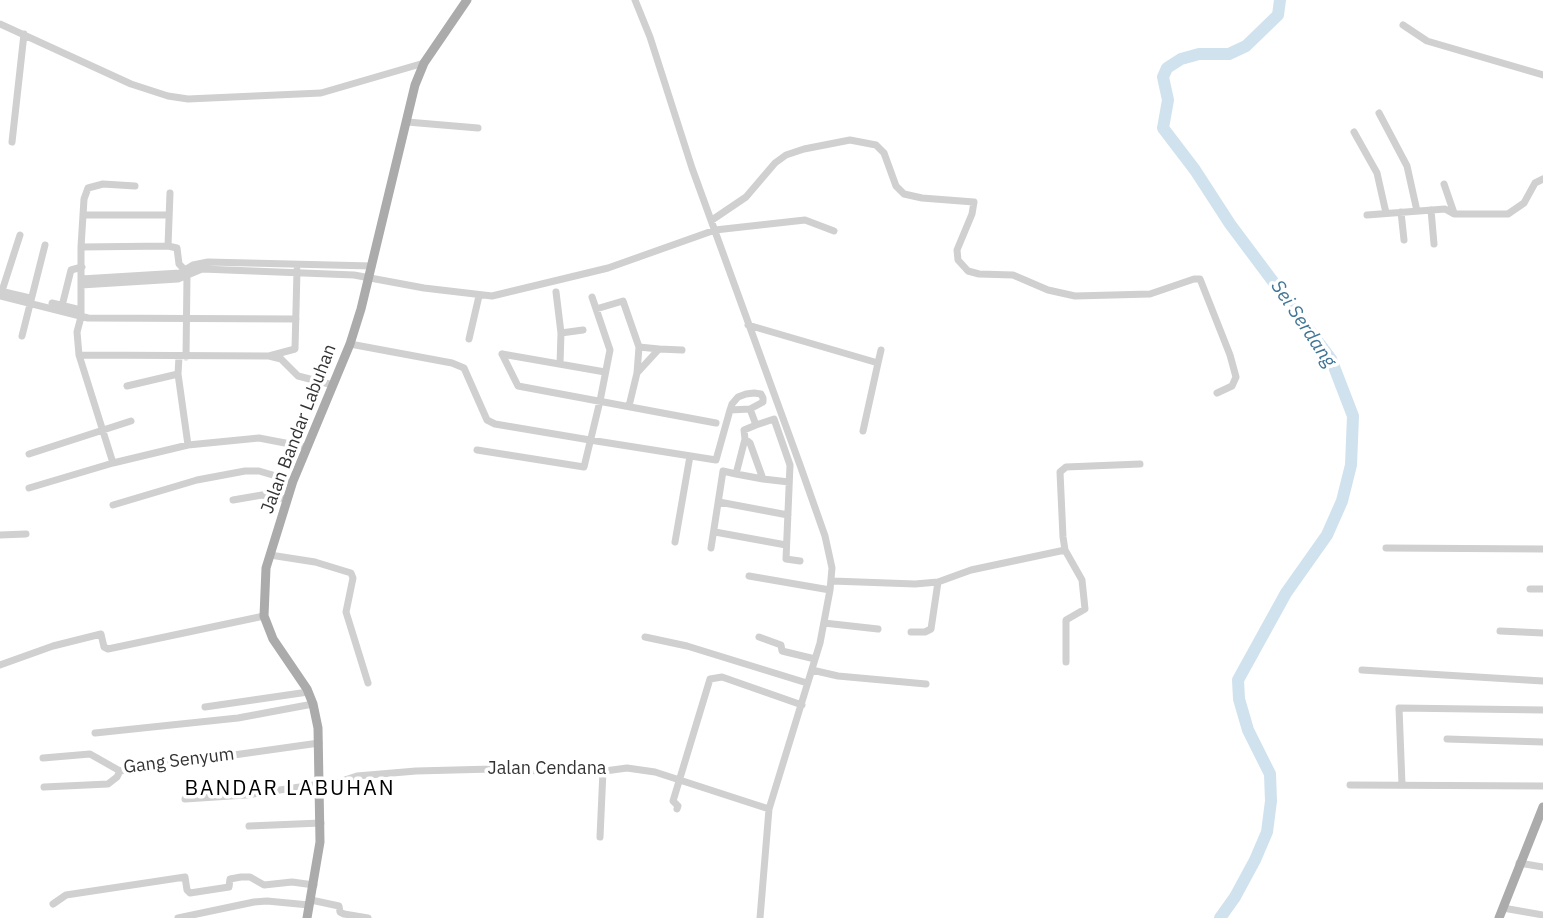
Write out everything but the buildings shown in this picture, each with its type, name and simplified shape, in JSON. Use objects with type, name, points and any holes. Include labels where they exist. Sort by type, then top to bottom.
[{"type":"main road","name":"Jalan Bandar Labuhan","points":[[307,918],[314,885],[321,823],[319,743],[313,704],[308,692],[274,639],[264,616],[264,583],[286,499],[350,344],[370,278],[415,85],[424,63],[467,0]]},
{"type":"main road","points":[[1499,918],[1543,807]]},
{"type":"street","points":[[635,0],[825,536],[830,557],[832,581],[824,623],[803,705],[790,737],[769,809],[760,918]]},
{"type":"street","points":[[0,24],[131,84],[167,96],[188,99],[321,93],[424,63]]},
{"type":"street","points":[[1403,25],[1427,41],[1543,75]]},
{"type":"street","points":[[12,142],[24,34]]},
{"type":"street","points":[[1379,113],[1407,166],[1417,211]]},
{"type":"street","points":[[407,122],[478,128]]},
{"type":"street","points":[[1354,132],[1377,173],[1386,213]]},
{"type":"street","points":[[712,220],[746,197],[775,163],[786,155],[850,140],[876,145],[884,153],[896,186],[904,194],[974,202],[972,214],[957,250],[958,260],[968,271],[1013,275],[1048,290],[1075,296],[1144,295],[1200,279],[1236,377],[1232,386],[1217,393]]},
{"type":"street","points":[[1367,215],[1445,209],[1454,214],[1508,214],[1524,203],[1535,183],[1543,179]]},
{"type":"street","points":[[113,463],[79,355],[76,332],[81,314],[84,199],[88,188],[103,184],[135,186]]},
{"type":"street","points":[[1444,184],[1454,214]]},
{"type":"street","points":[[168,246],[170,193]]},
{"type":"street","points":[[1431,210],[1434,244]]},
{"type":"street","points":[[1401,212],[1404,240]]},
{"type":"street","points":[[83,215],[169,215]]},
{"type":"street","points":[[335,270],[479,296],[512,293],[608,268],[715,230],[805,220],[834,231]]},
{"type":"street","points":[[20,235],[0,293],[62,306],[81,314]]},
{"type":"street","points":[[22,336],[45,245]]},
{"type":"street","points":[[81,247],[177,248],[186,320],[183,357],[178,374],[188,445]]},
{"type":"street","points":[[81,282],[181,275],[193,265],[208,262],[335,270],[372,266]]},
{"type":"street","points":[[62,306],[71,270],[82,267]]},
{"type":"street","points":[[79,355],[269,356],[296,349],[297,268]]},
{"type":"street","points":[[555,292],[561,333],[560,364]]},
{"type":"street","points":[[469,339],[479,296]]},
{"type":"street","points":[[477,450],[584,467],[610,350],[592,297]]},
{"type":"street","points":[[31,300],[81,314],[186,320],[296,319]]},
{"type":"street","points":[[596,309],[623,301],[639,347],[637,373],[629,406]]},
{"type":"street","points":[[748,325],[878,363]]},
{"type":"street","points":[[561,333],[583,330]]},
{"type":"street","points":[[350,344],[452,363],[464,368],[487,420],[495,424],[716,460],[730,410],[738,397],[754,393],[762,398]]},
{"type":"street","points":[[639,347],[682,350]]},
{"type":"street","points":[[637,373],[659,349]]},
{"type":"street","points":[[863,431],[881,350]]},
{"type":"street","points":[[605,372],[502,354],[518,386],[716,423]]},
{"type":"street","points":[[269,356],[281,359],[298,376],[333,385]]},
{"type":"street","points":[[127,386],[178,374]]},
{"type":"street","points":[[730,410],[750,409],[762,398],[774,394]]},
{"type":"street","points":[[750,409],[756,425]]},
{"type":"street","points":[[736,474],[745,439],[744,430],[775,419],[790,465],[786,559],[800,561]]},
{"type":"street","points":[[29,454],[131,421]]},
{"type":"street","points":[[29,488],[113,463],[188,445],[259,438],[306,447]]},
{"type":"street","points":[[745,439],[750,443],[764,479]]},
{"type":"street","points":[[675,542],[690,456]]},
{"type":"street","points":[[1066,662],[1066,620],[1085,608],[1082,580],[1065,550],[1062,534],[1060,470],[1066,467],[1140,464]]},
{"type":"street","points":[[114,505],[186,483],[246,471],[259,471],[293,481]]},
{"type":"street","points":[[711,548],[723,471],[789,482]]},
{"type":"street","points":[[233,500],[262,495],[286,499]]},
{"type":"street","points":[[719,502],[788,515]]},
{"type":"street","points":[[715,532],[786,545]]},
{"type":"street","points":[[0,535],[26,534]]},
{"type":"street","points":[[1387,548],[1543,549]]},
{"type":"street","points":[[832,581],[915,584],[938,582],[971,570],[1065,550]]},
{"type":"street","points":[[270,555],[316,562],[339,568],[352,575],[346,612],[368,683]]},
{"type":"street","points":[[749,576],[830,590]]},
{"type":"street","points":[[911,632],[931,629],[938,582]]},
{"type":"street","points":[[1530,589],[1543,589]]},
{"type":"street","points":[[0,665],[53,646],[101,634],[104,647],[108,649],[264,616]]},
{"type":"street","points":[[824,623],[878,629]]},
{"type":"street","points":[[1500,631],[1543,633]]},
{"type":"street","points":[[645,637],[687,646],[807,682]]},
{"type":"street","points":[[759,637],[781,645],[782,651],[815,659]]},
{"type":"street","points":[[812,670],[850,677],[926,684]]},
{"type":"street","points":[[1362,670],[1543,681]]},
{"type":"street","points":[[677,809],[678,806],[673,801],[710,679],[722,677],[803,705]]},
{"type":"street","points":[[205,707],[308,692]]},
{"type":"street","points":[[95,733],[237,718],[313,704]]},
{"type":"street","points":[[1402,784],[1399,708],[1543,710]]},
{"type":"street","points":[[1447,739],[1543,742]]},
{"type":"street","name":"Gang Senyum","points":[[43,758],[90,754],[120,771],[319,743]]},
{"type":"street","name":"Jalan Cendana","points":[[186,799],[320,786],[358,776],[416,771],[603,771],[627,768],[655,772],[769,809]]},
{"type":"street","points":[[44,787],[108,784],[120,771]]},
{"type":"street","points":[[600,838],[603,771]]},
{"type":"street","points":[[1350,785],[1543,786]]},
{"type":"street","points":[[249,826],[321,823]]},
{"type":"street","points":[[1519,863],[1543,867]]},
{"type":"street","points":[[53,904],[66,895],[184,877],[190,893],[229,887],[230,879],[242,877],[250,877],[264,885],[292,882],[314,885]]},
{"type":"street","points":[[178,918],[267,901],[337,905],[342,914],[368,918]]},
{"type":"street","points":[[1503,908],[1543,915]]},
{"type":"waterway","name":"Sei Serdang","points":[[1220,918],[1255,860],[1267,832],[1271,801],[1270,774],[1248,730],[1239,699],[1238,680],[1286,593],[1327,535],[1342,501],[1351,465],[1353,416],[1331,359],[1230,224],[1195,170],[1163,128],[1168,100],[1163,77],[1167,68],[1181,59],[1199,54],[1229,54],[1246,46],[1278,15],[1280,0]]},
{"type":"district","name":"BANDAR LABUHAN","points":[[290,789]]}]
